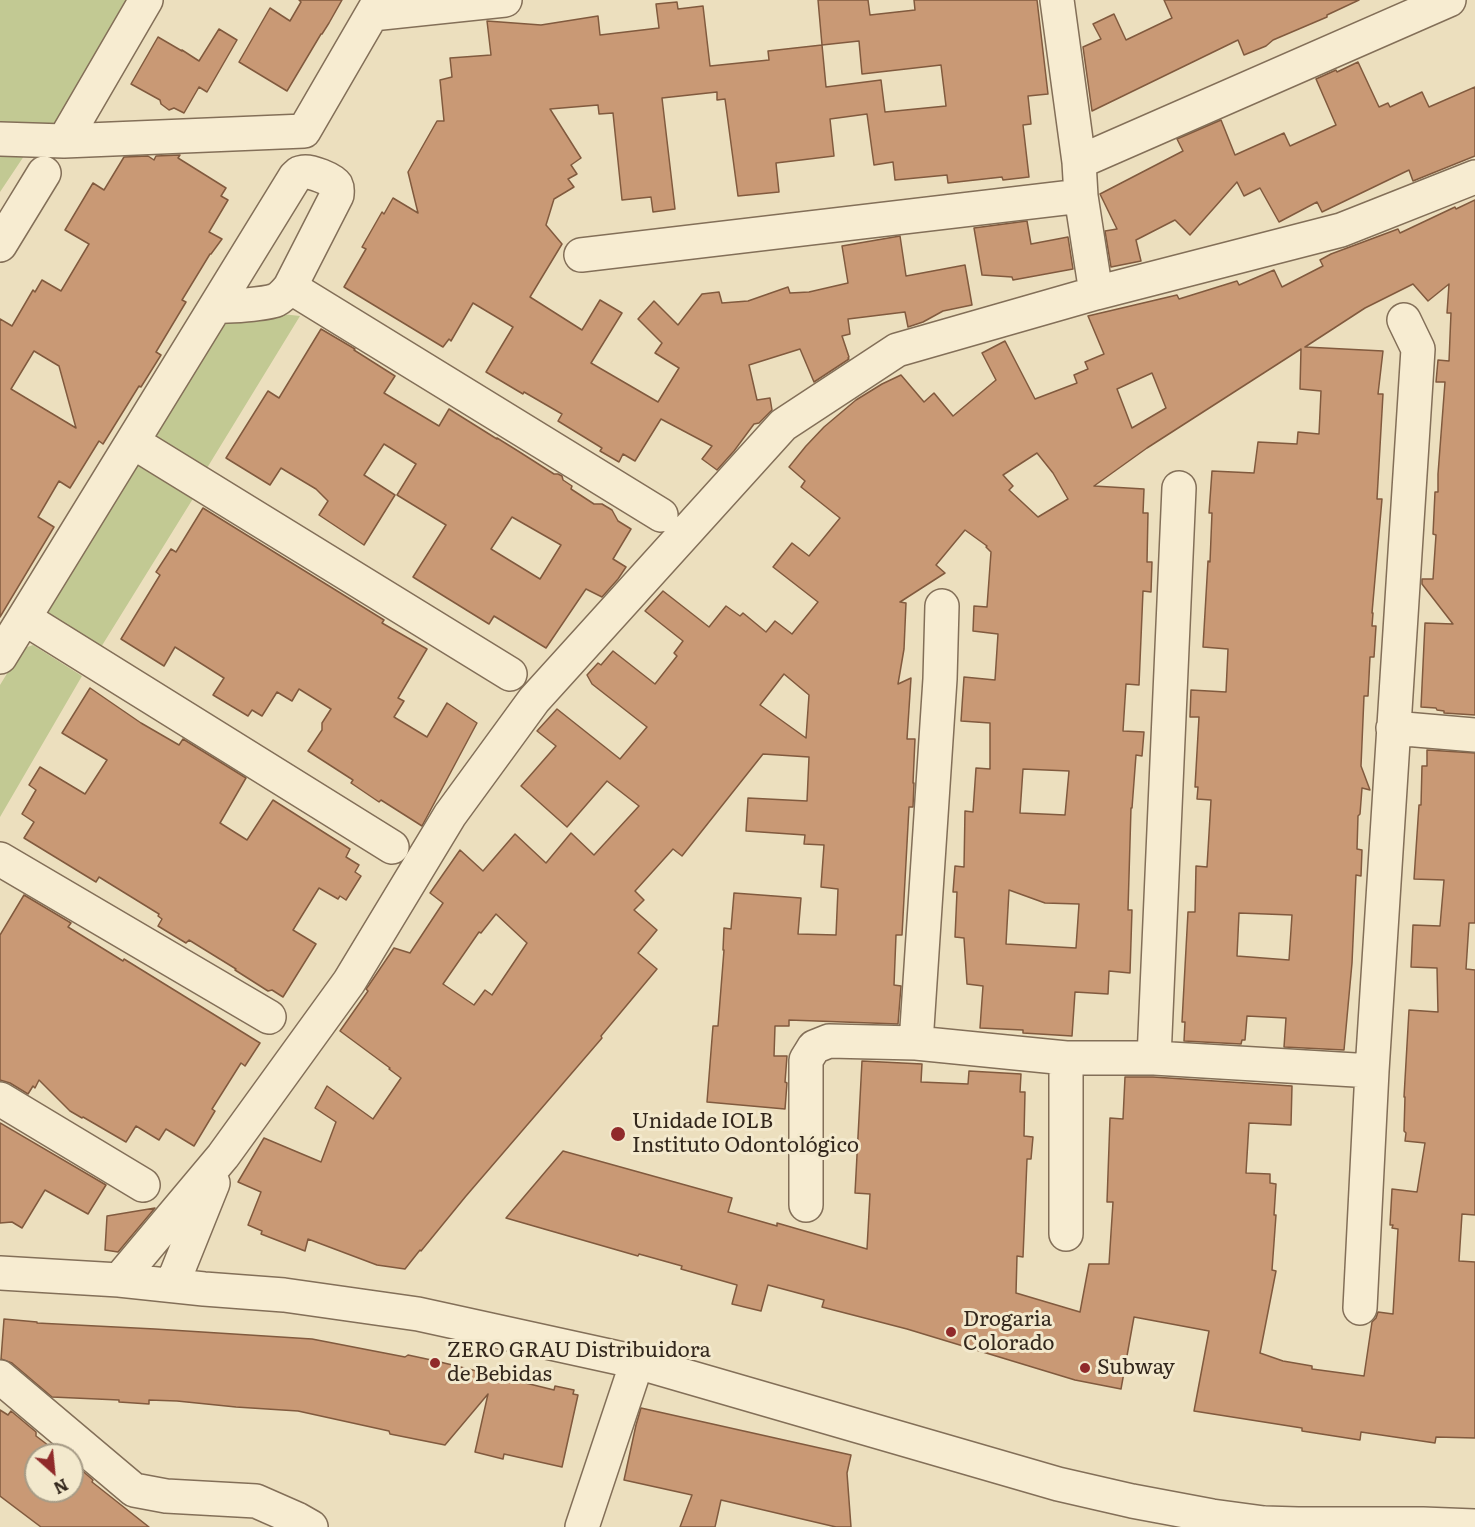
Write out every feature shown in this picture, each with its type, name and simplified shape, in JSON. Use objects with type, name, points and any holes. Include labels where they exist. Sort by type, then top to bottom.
[{"type":"street","points":[[64,141],[146,0]]},
{"type":"street","points":[[0,139],[64,141],[304,131],[376,7],[505,0]]},
{"type":"street","points":[[1057,0],[1079,162],[1081,196],[1096,293]]},
{"type":"street","points":[[1079,162],[1449,0]]},
{"type":"street","points":[[0,657],[295,177],[299,173],[306,172],[331,180],[338,195],[290,287],[284,294],[274,301],[227,307],[217,306]]},
{"type":"street","points":[[0,245],[44,173]]},
{"type":"street","points":[[119,1280],[223,1156],[349,982],[450,815],[534,699],[783,424],[897,350],[1096,293],[1341,230],[1475,177]]},
{"type":"street","points":[[581,255],[1081,196]]},
{"type":"street","points":[[290,287],[661,515]]},
{"type":"street","points":[[1360,1308],[1371,1071],[1418,350],[1404,320]]},
{"type":"street","points":[[133,442],[510,674]]},
{"type":"street","points":[[1154,1058],[1179,488]]},
{"type":"street","points":[[916,1043],[940,679],[942,606]]},
{"type":"street","points":[[24,618],[392,847]]},
{"type":"street","points":[[1393,728],[1475,735]]},
{"type":"street","points":[[0,859],[269,1017]]},
{"type":"street","points":[[806,1205],[806,1060],[814,1047],[830,1041],[916,1043],[1066,1058],[1154,1058],[1371,1071]]},
{"type":"street","points":[[1066,1058],[1066,1234]]},
{"type":"street","points":[[0,1099],[143,1185]]},
{"type":"street","points":[[172,1285],[223,1156]]},
{"type":"street","points":[[0,1273],[119,1280],[284,1295],[418,1314],[637,1362],[1058,1484],[1212,1516],[1264,1523],[1475,1526]]},
{"type":"street","points":[[582,1527],[637,1362]]},
{"type":"street","points":[[0,1377],[134,1490],[166,1496],[256,1501],[311,1527]]},
{"type":"green space","points":[[0,0],[135,0],[60,128],[0,133]]},
{"type":"green space","points":[[0,151],[26,153],[0,192]]},
{"type":"green space","points":[[282,314],[300,316],[207,468],[152,435],[215,328],[231,322]]},
{"type":"green space","points":[[141,463],[194,497],[98,652],[47,619],[44,610],[132,467]]},
{"type":"green space","points":[[33,645],[82,676],[0,817],[0,685],[22,649]]},
{"type":"building","points":[[299,0],[342,0],[287,91],[239,62],[270,8],[290,21],[301,2]]},
{"type":"building","points":[[818,0],[868,0],[870,15],[915,10],[914,0],[1037,0],[1048,94],[1028,96],[1031,124],[1023,125],[1029,177],[1003,180],[1002,177],[948,183],[947,175],[895,180],[893,162],[874,165],[867,114],[830,119],[834,156],[776,163],[779,192],[738,196],[725,99],[717,100],[717,92],[662,98],[675,209],[653,212],[651,197],[622,200],[613,113],[599,114],[598,105],[550,109],[581,158],[571,165],[577,174],[568,179],[574,187],[554,199],[546,225],[562,244],[530,297],[582,330],[600,300],[622,313],[591,363],[658,402],[679,368],[655,353],[662,343],[638,319],[654,301],[678,325],[702,294],[719,292],[722,303],[748,301],[788,287],[790,293],[809,292],[848,283],[842,246],[900,236],[906,276],[965,265],[972,305],[943,311],[908,327],[905,312],[848,319],[850,334],[842,336],[849,359],[814,382],[800,349],[749,365],[757,400],[770,398],[772,410],[759,423],[754,424],[717,470],[702,459],[712,446],[661,419],[635,461],[623,454],[619,462],[600,451],[602,448],[558,421],[562,414],[486,372],[513,327],[473,303],[451,341],[449,339],[443,347],[344,287],[366,249],[362,247],[382,212],[384,214],[393,198],[418,213],[408,172],[437,121],[444,121],[440,80],[452,77],[450,58],[491,55],[487,21],[541,25],[598,16],[600,35],[659,28],[656,4],[677,2],[678,9],[703,6],[710,66],[769,60],[768,51],[822,45]],"holes":[[[859,41],[862,74],[941,65],[946,106],[885,112],[881,80],[826,87],[822,45]]]},
{"type":"building","points":[[1164,0],[1359,0],[1244,55],[1238,40],[1092,111],[1083,47],[1101,39],[1093,24],[1114,14],[1126,40],[1172,18]]},
{"type":"building","points":[[219,29],[237,40],[207,92],[199,87],[184,113],[174,108],[169,110],[161,104],[160,100],[131,84],[158,37],[199,61]]},
{"type":"building","points":[[1358,62],[1379,107],[1388,103],[1390,107],[1422,92],[1429,107],[1475,87],[1475,156],[1413,181],[1409,170],[1322,212],[1317,202],[1279,222],[1260,188],[1244,196],[1237,182],[1190,235],[1175,220],[1136,240],[1141,261],[1111,267],[1105,231],[1117,229],[1100,194],[1183,151],[1177,139],[1221,120],[1235,155],[1284,133],[1290,146],[1336,125],[1316,79]]},
{"type":"building","points":[[180,155],[178,158],[226,188],[221,196],[228,200],[209,232],[222,239],[210,254],[182,300],[186,302],[156,352],[161,355],[103,444],[99,441],[70,488],[59,481],[38,517],[54,527],[0,617],[0,319],[12,326],[33,290],[35,292],[42,280],[61,291],[89,244],[65,230],[93,183],[104,190],[124,157],[148,156],[154,160],[156,156]],"holes":[[[34,351],[59,366],[76,428],[11,389]]]},
{"type":"building","points":[[1475,200],[1475,715],[1444,713],[1436,708],[1421,707],[1425,623],[1453,624],[1422,584],[1422,579],[1433,579],[1436,535],[1433,534],[1435,492],[1438,492],[1445,382],[1436,382],[1438,360],[1449,361],[1451,313],[1447,313],[1449,284],[1428,301],[1413,284],[1365,308],[1305,347],[1383,351],[1378,394],[1383,394],[1377,499],[1382,499],[1372,613],[1372,626],[1376,626],[1374,657],[1370,657],[1368,696],[1364,696],[1361,766],[1370,790],[1362,788],[1358,816],[1357,849],[1362,850],[1361,876],[1356,875],[1352,963],[1344,1050],[1284,1047],[1286,1018],[1247,1016],[1245,1040],[1242,1040],[1241,1044],[1184,1041],[1185,1022],[1182,1022],[1188,912],[1195,912],[1196,866],[1207,867],[1211,800],[1197,799],[1198,787],[1195,787],[1199,717],[1190,717],[1191,690],[1226,692],[1228,649],[1203,647],[1208,561],[1210,562],[1212,513],[1209,513],[1212,471],[1254,473],[1258,442],[1297,444],[1298,432],[1319,434],[1321,391],[1300,389],[1301,349],[1147,448],[1094,486],[1144,489],[1143,513],[1148,513],[1147,562],[1152,562],[1151,592],[1143,591],[1139,685],[1126,684],[1123,731],[1144,732],[1142,756],[1136,755],[1131,808],[1128,910],[1132,910],[1130,973],[1109,971],[1108,994],[1075,992],[1072,1036],[980,1028],[983,986],[967,984],[964,938],[955,937],[957,892],[953,892],[955,866],[964,867],[965,811],[973,812],[976,768],[990,769],[990,723],[961,721],[964,677],[995,680],[998,634],[973,631],[974,606],[987,607],[991,552],[987,546],[965,530],[936,565],[945,573],[900,602],[906,603],[904,649],[898,684],[911,678],[907,739],[915,739],[913,807],[909,807],[902,935],[896,935],[894,985],[901,986],[898,1024],[789,1020],[789,1026],[775,1026],[774,1056],[787,1056],[785,1109],[707,1102],[713,1026],[718,1026],[724,928],[731,929],[734,893],[801,898],[798,934],[836,935],[838,889],[821,887],[824,845],[804,844],[805,835],[746,831],[748,798],[807,801],[809,757],[763,754],[682,856],[673,849],[635,891],[644,900],[634,910],[657,930],[638,953],[657,969],[601,1036],[602,1038],[405,1269],[377,1265],[308,1239],[305,1251],[261,1234],[262,1231],[248,1225],[261,1192],[238,1182],[264,1138],[321,1162],[336,1122],[315,1108],[327,1086],[373,1119],[401,1078],[340,1031],[394,948],[410,953],[443,903],[430,893],[460,850],[483,871],[515,834],[546,863],[571,833],[594,855],[639,806],[607,781],[567,827],[521,786],[556,746],[537,731],[557,709],[620,759],[647,727],[592,684],[587,675],[598,663],[601,665],[613,651],[655,684],[677,656],[674,653],[683,641],[645,611],[663,591],[709,627],[726,606],[740,616],[743,613],[766,632],[775,621],[792,634],[818,602],[773,567],[792,543],[809,556],[840,518],[801,487],[805,481],[789,467],[824,427],[856,400],[901,375],[924,402],[934,393],[953,416],[996,380],[982,353],[1005,341],[1035,399],[1077,383],[1074,375],[1088,369],[1085,362],[1104,354],[1088,316],[1177,295],[1179,299],[1237,281],[1239,285],[1274,270],[1282,287],[1323,266],[1320,260],[1331,254],[1398,229],[1400,233],[1455,207],[1456,209]],"holes":[[[1152,373],[1166,408],[1132,428],[1117,389]],[[1037,453],[1053,473],[1068,499],[1038,517],[1009,490],[1013,486],[1003,475]],[[784,674],[809,695],[806,738],[760,705]],[[1023,769],[1069,771],[1065,815],[1020,813]],[[1009,890],[1045,903],[1079,904],[1076,948],[1006,944]],[[1239,913],[1292,915],[1289,960],[1237,956]],[[496,914],[527,943],[492,995],[485,990],[474,1005],[443,984],[479,932],[481,933]]]},
{"type":"building","points":[[1027,221],[1031,244],[1068,237],[1073,269],[1013,280],[1012,277],[982,275],[974,228]]},
{"type":"building","points":[[321,329],[395,376],[384,393],[439,426],[449,409],[554,474],[562,476],[563,480],[572,486],[571,489],[594,504],[602,504],[612,510],[618,521],[631,529],[613,559],[626,567],[602,597],[586,589],[546,648],[494,616],[489,624],[413,577],[446,525],[397,495],[416,464],[384,444],[364,475],[395,495],[364,545],[319,515],[328,501],[316,489],[281,468],[270,485],[226,458],[268,391],[279,398]],"holes":[[[512,517],[561,545],[540,579],[491,549]]]},
{"type":"building","points":[[203,508],[384,620],[382,623],[427,649],[398,698],[404,701],[394,717],[427,737],[447,703],[477,723],[422,826],[381,800],[379,802],[351,783],[353,780],[308,751],[322,730],[322,723],[331,709],[299,689],[292,701],[277,692],[262,716],[252,710],[248,716],[213,695],[224,678],[175,647],[164,666],[121,639],[160,575],[156,572],[171,549],[176,552]]},
{"type":"building","points":[[90,688],[141,723],[179,745],[183,739],[246,778],[220,823],[247,840],[273,800],[350,849],[346,857],[359,865],[355,872],[361,876],[346,900],[340,896],[338,899],[319,888],[293,930],[316,944],[283,997],[272,990],[268,991],[189,940],[186,943],[158,926],[162,919],[158,916],[159,914],[99,877],[96,882],[24,838],[34,822],[22,814],[36,790],[29,785],[40,767],[85,794],[107,760],[62,733]]},
{"type":"building","points":[[1427,750],[1475,753],[1475,923],[1469,923],[1466,969],[1475,970],[1475,1215],[1462,1214],[1459,1261],[1475,1262],[1475,1438],[1436,1437],[1435,1443],[1361,1432],[1360,1440],[1302,1431],[1302,1428],[1194,1411],[1209,1331],[1134,1317],[1121,1389],[1075,1380],[907,1329],[822,1307],[824,1300],[768,1285],[761,1311],[732,1304],[737,1285],[681,1269],[682,1266],[639,1254],[638,1256],[506,1218],[563,1151],[732,1198],[728,1212],[777,1226],[777,1223],[867,1249],[870,1194],[855,1193],[862,1061],[922,1064],[921,1082],[968,1084],[969,1071],[1021,1074],[1020,1092],[1025,1092],[1024,1136],[1033,1137],[1031,1159],[1027,1159],[1023,1257],[1017,1256],[1016,1293],[1080,1312],[1089,1264],[1109,1264],[1113,1202],[1107,1202],[1110,1118],[1123,1119],[1125,1077],[1292,1086],[1291,1125],[1249,1123],[1246,1173],[1270,1174],[1270,1183],[1276,1184],[1272,1270],[1276,1271],[1260,1353],[1283,1361],[1312,1366],[1312,1369],[1364,1376],[1372,1322],[1378,1312],[1393,1314],[1398,1229],[1390,1225],[1392,1189],[1417,1192],[1425,1143],[1405,1141],[1404,1097],[1409,1010],[1438,1012],[1437,968],[1411,967],[1413,925],[1440,926],[1444,880],[1414,879],[1422,766],[1427,766]]},
{"type":"building","points":[[24,895],[71,923],[68,927],[260,1043],[245,1066],[241,1063],[212,1109],[215,1111],[194,1146],[166,1129],[159,1140],[136,1126],[126,1142],[70,1111],[39,1080],[28,1094],[0,1080],[0,935]]},
{"type":"building","points":[[0,1123],[106,1185],[88,1214],[45,1190],[22,1228],[12,1222],[0,1223]]},
{"type":"building","points":[[155,1208],[118,1252],[105,1250],[107,1216]]},
{"type":"building","points":[[4,1319],[37,1323],[312,1339],[405,1357],[408,1355],[554,1390],[555,1386],[574,1390],[573,1394],[578,1395],[562,1467],[504,1454],[503,1459],[475,1452],[488,1394],[445,1445],[298,1411],[177,1401],[149,1400],[149,1404],[119,1402],[119,1400],[52,1397],[12,1363],[1,1359]]},
{"type":"building","points":[[641,1408],[851,1455],[847,1473],[851,1527],[836,1527],[721,1500],[715,1527],[680,1527],[692,1495],[624,1480]]},
{"type":"building","points":[[0,1410],[8,1415],[11,1411],[45,1443],[24,1443],[24,1503],[84,1503],[84,1472],[93,1480],[92,1482],[149,1527],[41,1527],[0,1496]]},
{"type":"place","name":"Unidade IOLB Instituto Odontológico","points":[[618,1134]]},
{"type":"place","name":"Drogaria Colorado","points":[[951,1332]]},
{"type":"place","name":"ZERO GRAU Distribuidora de Bebidas","points":[[435,1363]]},
{"type":"place","name":"Subway","points":[[1085,1368]]}]
